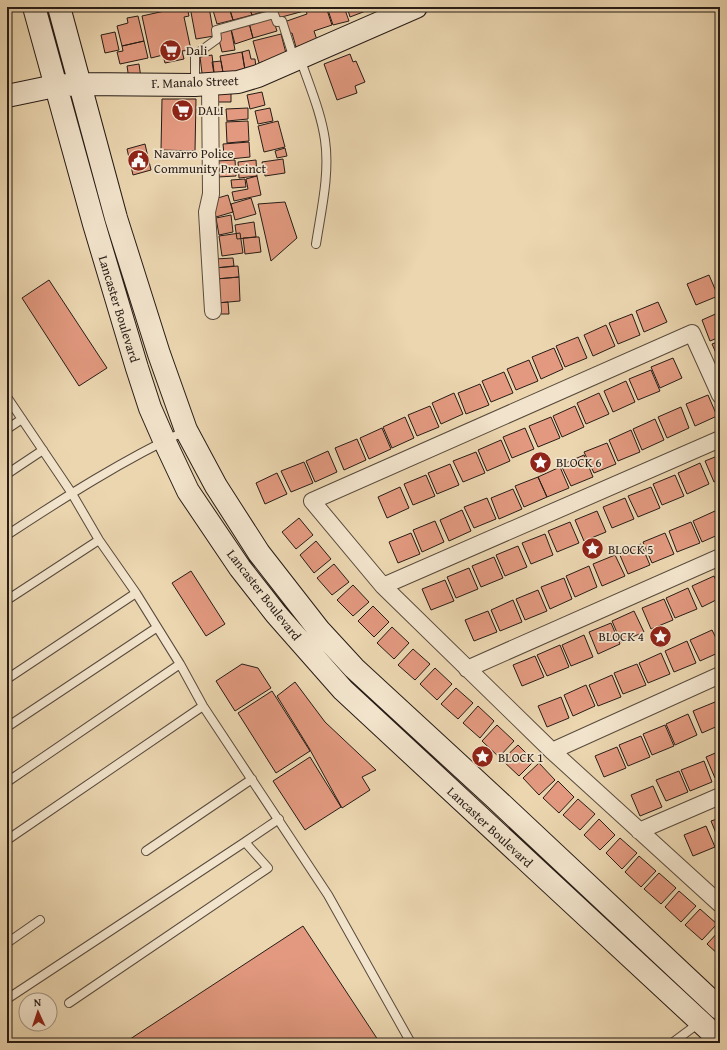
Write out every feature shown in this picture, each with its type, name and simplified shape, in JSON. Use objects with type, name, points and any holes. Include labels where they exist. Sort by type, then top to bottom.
[{"type":"main road","name":"Lancaster Boulevard","points":[[34,7],[94,224],[137,368],[150,408],[188,491],[240,568],[276,614],[343,690],[710,1023],[720,1040]]},
{"type":"main road","name":"Lancaster Boulevard","points":[[59,7],[116,218],[159,354],[186,430],[216,486],[259,553],[319,630],[354,668],[720,1009]]},
{"type":"main road","name":"F. Manalo Street","points":[[7,96],[55,86],[79,84],[203,84],[238,82],[258,76],[416,7]]},
{"type":"main road","points":[[710,1023],[720,1009]]},
{"type":"street","points":[[203,84],[211,194],[207,212],[213,311]]},
{"type":"street","points":[[720,394],[692,333],[312,501],[383,586],[467,669],[552,751],[720,904]]},
{"type":"street","points":[[383,586],[720,438]]},
{"type":"street","points":[[467,669],[720,557]]},
{"type":"street","points":[[552,751],[720,675]]},
{"type":"street","points":[[639,831],[720,796]]},
{"type":"lane","points":[[203,84],[195,55],[217,40],[216,30],[274,14],[277,22],[282,21],[321,120],[326,142],[326,174],[316,244]]},
{"type":"lane","points":[[7,397],[71,492],[99,540],[136,593],[156,628],[180,664],[203,706],[328,895],[411,1043]]},
{"type":"lane","points":[[7,429],[22,420]]},
{"type":"lane","points":[[7,535],[71,492],[164,440],[186,430]]},
{"type":"lane","points":[[7,474],[43,450]]},
{"type":"lane","points":[[7,600],[99,540]]},
{"type":"lane","points":[[7,679],[136,593]]},
{"type":"lane","points":[[7,726],[156,628]]},
{"type":"lane","points":[[7,782],[180,664]]},
{"type":"lane","points":[[7,840],[203,706]]},
{"type":"lane","points":[[146,851],[252,779]]},
{"type":"lane","points":[[7,999],[279,819]]},
{"type":"lane","points":[[69,1003],[268,868],[246,842]]},
{"type":"lane","points":[[7,943],[40,920]]},
{"type":"lane","points":[[672,1043],[710,1023]]},
{"type":"building","points":[[169,7],[187,7],[189,16],[184,17],[191,50],[182,51],[184,59],[165,63],[163,55],[151,58],[142,16],[169,10]]},
{"type":"building","points":[[190,7],[209,7],[214,36],[196,39]]},
{"type":"building","points":[[212,7],[229,7],[233,20],[217,24]]},
{"type":"building","points":[[229,7],[249,7],[252,15],[233,20]]},
{"type":"building","points":[[249,7],[271,7],[271,9],[252,15]]},
{"type":"building","points":[[274,7],[302,7],[304,11],[278,18]]},
{"type":"building","points":[[305,7],[326,7],[332,25],[314,31],[317,40],[296,47],[292,33],[288,34],[284,22],[307,14]]},
{"type":"building","points":[[327,7],[344,7],[349,21],[333,25]]},
{"type":"building","points":[[347,7],[370,7],[371,9],[350,17]]},
{"type":"building","points":[[138,16],[144,41],[122,46],[117,26],[128,23],[127,18]]},
{"type":"building","points":[[272,16],[277,31],[253,38],[249,23]]},
{"type":"building","points":[[249,23],[253,38],[235,44],[231,29]]},
{"type":"building","points":[[231,29],[235,50],[222,52],[217,32]]},
{"type":"building","points":[[115,32],[119,50],[105,53],[101,35]]},
{"type":"building","points":[[281,34],[288,61],[265,61],[259,63],[253,41]]},
{"type":"building","points":[[144,41],[148,58],[120,64],[117,52],[123,51],[122,46]]},
{"type":"building","points":[[249,50],[251,59],[255,59],[256,68],[245,70],[242,52]]},
{"type":"building","points":[[242,52],[245,70],[224,78],[220,56]]},
{"type":"building","points":[[350,54],[353,62],[356,61],[365,82],[355,86],[357,93],[337,100],[324,64]]},
{"type":"building","points":[[212,55],[215,80],[203,81],[200,57]]},
{"type":"building","points":[[221,61],[224,78],[215,80],[212,62]]},
{"type":"building","points":[[139,64],[141,78],[129,79],[127,66]]},
{"type":"building","points":[[262,92],[265,105],[250,109],[247,95]]},
{"type":"building","points":[[231,93],[231,102],[215,102],[215,94]]},
{"type":"building","points":[[162,99],[196,99],[195,151],[161,150]]},
{"type":"building","points":[[248,108],[248,119],[227,121],[226,109]]},
{"type":"building","points":[[270,108],[273,121],[258,124],[255,111]]},
{"type":"building","points":[[248,121],[249,141],[227,143],[226,122]]},
{"type":"building","points":[[278,121],[285,147],[264,152],[258,126]]},
{"type":"building","points":[[249,142],[250,157],[230,159],[230,155],[224,155],[223,144]]},
{"type":"building","name":"Navarro Police Community Precinct","points":[[145,144],[151,170],[133,175],[127,149]]},
{"type":"building","points":[[285,148],[287,156],[277,158],[275,151]]},
{"type":"building","points":[[283,159],[285,173],[265,176],[262,162]]},
{"type":"building","points":[[235,160],[236,176],[218,177],[217,161]]},
{"type":"building","points":[[256,160],[257,176],[239,178],[238,162]]},
{"type":"building","points":[[257,176],[261,195],[234,201],[232,192],[248,189],[246,179]]},
{"type":"building","points":[[245,179],[246,187],[232,188],[231,180]]},
{"type":"building","points":[[228,195],[233,212],[216,217],[211,200]]},
{"type":"building","points":[[251,198],[256,214],[235,220],[231,204]]},
{"type":"building","points":[[285,202],[297,238],[271,261],[258,204]]},
{"type":"building","points":[[231,215],[233,232],[219,235],[216,218]]},
{"type":"building","points":[[254,222],[256,237],[237,239],[235,225]]},
{"type":"building","points":[[240,233],[243,253],[222,256],[219,236]]},
{"type":"building","points":[[259,237],[261,252],[245,254],[243,238]]},
{"type":"building","points":[[233,258],[234,266],[215,268],[215,259]]},
{"type":"building","points":[[238,266],[239,277],[216,279],[215,268]]},
{"type":"building","points":[[709,275],[718,296],[696,305],[687,284]]},
{"type":"building","points":[[239,277],[240,301],[217,303],[216,279]]},
{"type":"building","points":[[49,280],[107,368],[79,386],[22,298]]},
{"type":"building","points":[[228,302],[229,314],[218,314],[217,303]]},
{"type":"building","points":[[658,302],[667,322],[644,332],[636,311]]},
{"type":"building","points":[[720,312],[720,337],[710,341],[702,320]]},
{"type":"building","points":[[632,314],[640,335],[618,344],[609,323]]},
{"type":"building","points":[[606,325],[615,346],[593,356],[584,335]]},
{"type":"building","points":[[578,337],[587,358],[565,367],[556,346]]},
{"type":"building","points":[[720,341],[720,362],[712,344]]},
{"type":"building","points":[[554,348],[563,369],[541,379],[532,357]]},
{"type":"building","points":[[673,358],[682,378],[660,388],[651,367]]},
{"type":"building","points":[[529,360],[538,381],[516,390],[507,369]]},
{"type":"building","points":[[651,370],[660,391],[638,400],[629,379]]},
{"type":"building","points":[[504,372],[513,393],[491,402],[482,381]]},
{"type":"building","points":[[626,381],[635,402],[613,412],[604,391]]},
{"type":"building","points":[[480,384],[489,405],[466,414],[458,393]]},
{"type":"building","points":[[454,393],[463,414],[441,424],[432,403]]},
{"type":"building","points":[[599,393],[609,414],[586,424],[577,403]]},
{"type":"building","points":[[708,395],[717,416],[695,426],[686,404]]},
{"type":"building","points":[[430,406],[439,427],[417,436],[408,415]]},
{"type":"building","points":[[575,406],[584,427],[562,437],[553,416]]},
{"type":"building","points":[[681,407],[689,428],[667,438],[658,417]]},
{"type":"building","points":[[405,417],[414,438],[392,448],[383,427]]},
{"type":"building","points":[[551,417],[560,438],[538,447],[529,426]]},
{"type":"building","points":[[655,419],[664,440],[642,450],[633,429]]},
{"type":"building","points":[[382,428],[391,449],[369,459],[360,438]]},
{"type":"building","points":[[525,428],[534,449],[512,458],[503,437]]},
{"type":"building","points":[[631,430],[640,452],[618,461],[609,440]]},
{"type":"building","points":[[357,439],[366,460],[344,470],[335,448]]},
{"type":"building","points":[[501,440],[510,461],[487,471],[478,450]]},
{"type":"building","points":[[607,443],[616,464],[594,473],[584,452]]},
{"type":"building","points":[[328,451],[337,472],[315,482],[306,461]]},
{"type":"building","points":[[476,452],[485,473],[463,482],[453,461]]},
{"type":"building","points":[[584,455],[593,477],[571,486],[561,465]]},
{"type":"building","points":[[720,455],[720,480],[714,482],[705,461]]},
{"type":"building","points":[[304,462],[313,483],[291,492],[281,471]]},
{"type":"building","points":[[700,463],[709,484],[687,494],[678,473]]},
{"type":"building","points":[[450,464],[459,485],[437,494],[428,473]]},
{"type":"building","points":[[560,467],[569,488],[547,497],[538,477]]},
{"type":"building","points":[[277,473],[287,494],[265,504],[256,483]]},
{"type":"building","points":[[426,475],[435,496],[413,505],[404,484]]},
{"type":"building","points":[[675,475],[684,496],[662,505],[653,484]]},
{"type":"building","points":[[538,477],[547,497],[524,507],[515,486]]},
{"type":"building","points":[[400,487],[409,508],[387,518],[378,497]]},
{"type":"building","points":[[651,487],[660,508],[638,517],[628,496]]},
{"type":"building","points":[[513,489],[522,509],[499,519],[491,498]]},
{"type":"building","points":[[487,498],[496,519],[474,528],[464,507]]},
{"type":"building","points":[[625,498],[634,519],[612,528],[603,507]]},
{"type":"building","points":[[462,510],[471,531],[449,541],[440,520]]},
{"type":"building","points":[[597,511],[606,532],[584,541],[575,520]]},
{"type":"building","points":[[715,511],[720,523],[720,534],[702,542],[693,521]]},
{"type":"building","points":[[299,518],[313,535],[296,549],[282,532]]},
{"type":"building","points":[[435,521],[444,542],[422,552],[413,530]]},
{"type":"building","points":[[570,522],[579,543],[557,552],[548,531]]},
{"type":"building","points":[[691,522],[700,543],[677,552],[669,531]]},
{"type":"building","points":[[411,533],[420,554],[398,563],[389,542]]},
{"type":"building","points":[[665,533],[674,554],[652,563],[643,542]]},
{"type":"building","points":[[545,534],[553,555],[531,564],[522,543]]},
{"type":"building","points":[[316,541],[331,559],[314,573],[300,555]]},
{"type":"building","points":[[641,544],[650,565],[628,574],[619,553]]},
{"type":"building","points":[[518,546],[527,567],[505,576],[496,555]]},
{"type":"building","points":[[615,555],[625,576],[602,586],[593,564]]},
{"type":"building","points":[[494,557],[503,578],[481,587],[472,566]]},
{"type":"building","points":[[334,564],[349,582],[332,595],[317,578]]},
{"type":"building","points":[[589,566],[597,587],[575,597],[566,576]]},
{"type":"building","points":[[469,568],[478,589],[456,598],[447,577]]},
{"type":"building","points":[[191,571],[225,624],[206,636],[172,583]]},
{"type":"building","points":[[714,576],[720,589],[720,598],[702,607],[692,586]]},
{"type":"building","points":[[564,578],[572,599],[550,609],[541,587]]},
{"type":"building","points":[[445,580],[454,601],[431,610],[422,589]]},
{"type":"building","points":[[353,585],[369,602],[353,616],[337,600]]},
{"type":"building","points":[[688,588],[697,609],[675,618],[666,598]]},
{"type":"building","points":[[538,590],[547,611],[525,620],[516,599]]},
{"type":"building","points":[[664,599],[673,620],[651,629],[642,608]]},
{"type":"building","points":[[513,600],[522,622],[500,631],[491,610]]},
{"type":"building","points":[[373,606],[389,622],[374,637],[358,621]]},
{"type":"building","points":[[488,611],[497,632],[474,641],[465,620]]},
{"type":"building","points":[[634,611],[644,632],[621,642],[612,621]]},
{"type":"building","points":[[611,623],[620,644],[598,654],[589,632]]},
{"type":"building","points":[[392,627],[409,643],[394,659],[377,643]]},
{"type":"building","points":[[712,630],[720,646],[720,652],[700,661],[690,640]]},
{"type":"building","points":[[584,635],[593,657],[571,666],[562,645]]},
{"type":"building","points":[[687,641],[696,663],[674,672],[665,651]]},
{"type":"building","points":[[560,645],[569,667],[547,676],[537,655]]},
{"type":"building","points":[[413,649],[430,664],[415,680],[398,665]]},
{"type":"building","points":[[661,653],[670,674],[648,683],[639,663]]},
{"type":"building","points":[[535,656],[544,677],[522,686],[513,665]]},
{"type":"building","points":[[242,664],[258,668],[271,688],[235,711],[216,681]]},
{"type":"building","points":[[637,664],[646,685],[623,694],[614,673]]},
{"type":"building","points":[[435,668],[452,684],[437,700],[420,684]]},
{"type":"building","points":[[612,675],[621,697],[598,706],[589,685]]},
{"type":"building","points":[[295,682],[325,722],[376,770],[362,777],[370,790],[342,808],[309,748],[277,696]]},
{"type":"building","points":[[586,685],[595,706],[573,716],[564,695]]},
{"type":"building","points":[[456,688],[473,703],[458,719],[441,704]]},
{"type":"building","points":[[272,691],[310,751],[276,773],[238,713]]},
{"type":"building","points":[[561,697],[569,718],[547,727],[538,706]]},
{"type":"building","points":[[715,702],[720,714],[720,725],[702,733],[693,711]]},
{"type":"building","points":[[478,706],[494,721],[480,738],[463,723]]},
{"type":"building","points":[[688,714],[697,735],[675,745],[666,724]]},
{"type":"building","points":[[497,725],[514,741],[499,757],[482,741]]},
{"type":"building","points":[[665,725],[674,746],[652,755],[643,734]]},
{"type":"building","points":[[641,736],[650,757],[628,766],[619,745]]},
{"type":"building","points":[[518,745],[534,761],[519,776],[502,760]]},
{"type":"building","points":[[617,747],[626,768],[604,777],[595,756]]},
{"type":"building","points":[[720,751],[720,776],[715,778],[706,757]]},
{"type":"building","points":[[310,757],[341,807],[305,830],[273,781]]},
{"type":"building","points":[[704,761],[712,782],[690,791],[681,770]]},
{"type":"building","points":[[539,763],[555,780],[539,795],[523,778]]},
{"type":"building","points":[[679,771],[688,792],[666,801],[656,780]]},
{"type":"building","points":[[558,781],[574,797],[559,813],[543,798]]},
{"type":"building","points":[[653,786],[662,807],[640,816],[631,795]]},
{"type":"building","points":[[578,799],[595,814],[580,830],[563,815]]},
{"type":"building","points":[[720,818],[720,843],[711,821]]},
{"type":"building","points":[[599,819],[615,835],[600,850],[584,835]]},
{"type":"building","points":[[706,826],[715,847],[693,856],[684,835]]},
{"type":"building","points":[[620,838],[637,853],[622,869],[606,853]]},
{"type":"building","points":[[639,856],[656,871],[641,887],[625,872]]},
{"type":"building","points":[[659,873],[676,888],[661,904],[644,889]]},
{"type":"building","points":[[679,891],[696,906],[681,922],[665,907]]},
{"type":"building","points":[[700,909],[717,924],[702,940],[685,925]]},
{"type":"building","points":[[303,926],[380,1043],[124,1043]]},
{"type":"building","points":[[720,930],[720,956],[707,944]]},
{"type":"place","name":"Dali","points":[[170,50]]},
{"type":"place","name":"DALI","points":[[182,110]]},
{"type":"place","name":"Navarro Police Community Precinct","points":[[139,160]]},
{"type":"place","name":"BLOCK 6","points":[[540,462]]},
{"type":"place","name":"BLOCK 5","points":[[592,549]]},
{"type":"place","name":"BLOCK 4","points":[[660,636]]},
{"type":"place","name":"BLOCK 1","points":[[482,757]]}]
